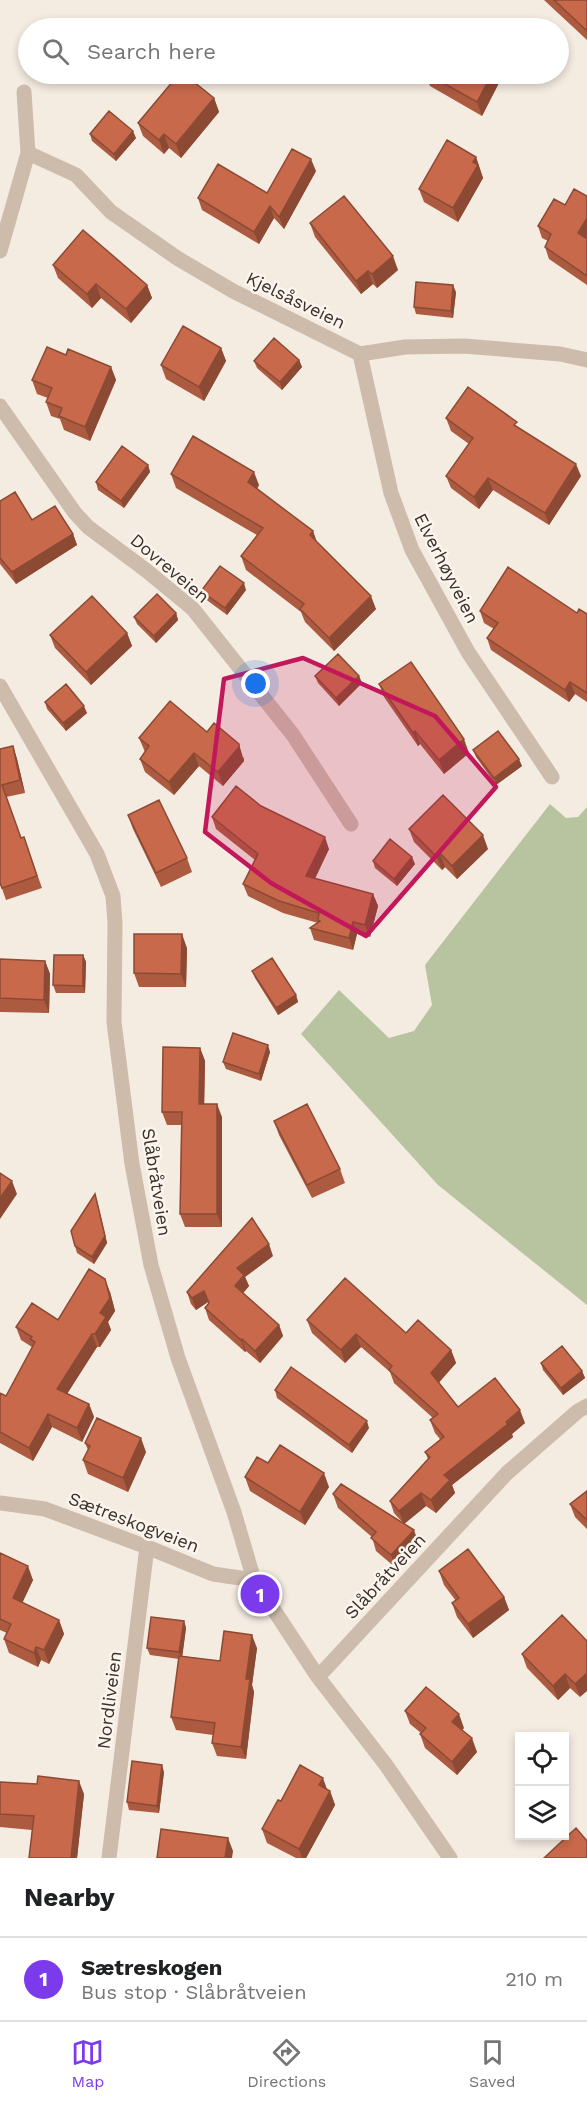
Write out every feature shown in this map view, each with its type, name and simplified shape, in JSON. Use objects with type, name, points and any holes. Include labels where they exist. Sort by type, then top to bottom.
[{"type":"street","points":[[0,251],[28,153],[24,92]]},
{"type":"street","name":"Kjelsåsveien","points":[[28,153],[76,175],[111,212],[177,258],[233,291],[360,354]]},
{"type":"street","points":[[360,354],[405,346],[464,346],[560,354],[587,360]]},
{"type":"street","name":"Elverhøyveien","points":[[360,354],[391,493],[412,550],[468,652],[552,777]]},
{"type":"street","name":"Dovreveien","points":[[0,405],[75,513],[88,527],[194,609],[293,735],[351,824]]},
{"type":"street","name":"Slåbråtveien","points":[[0,686],[97,854],[113,896],[114,1022],[132,1164],[151,1265],[178,1358],[234,1512],[254,1580],[318,1677],[386,1765],[450,1858]]},
{"type":"street","name":"Slåbråtveien","points":[[318,1677],[507,1473],[578,1411],[587,1406]]},
{"type":"street","name":"Sætreskogveien","points":[[0,1503],[45,1509],[147,1546],[213,1574],[254,1580]]},
{"type":"street","name":"Nordliveien","points":[[109,1858],[147,1546]]},
{"type":"highlighted area","points":[[303,658],[435,716],[496,787],[366,936],[271,883],[205,832],[224,679]]},
{"type":"green space","points":[[550,804],[566,818],[578,817],[587,807],[587,1305],[438,1185],[301,1034],[339,990],[389,1038],[414,1031],[432,1005],[425,965]]},
{"type":"building","points":[[554,0],[587,0],[587,31]]},
{"type":"building","points":[[171,84],[196,84],[214,98],[176,144],[164,134],[159,140],[138,123]]},
{"type":"building","points":[[445,84],[487,84],[477,102]]},
{"type":"building","points":[[109,111],[133,131],[114,154],[90,134]]},
{"type":"building","points":[[447,140],[476,157],[473,162],[478,165],[453,208],[419,189]]},
{"type":"building","points":[[292,149],[311,159],[279,217],[270,206],[254,232],[198,198],[218,164],[267,193]]},
{"type":"building","points":[[574,189],[587,196],[587,218],[578,233],[587,239],[587,276],[545,247],[551,234],[538,226],[554,199],[565,205]]},
{"type":"building","points":[[344,196],[393,256],[372,274],[368,271],[356,281],[310,223]]},
{"type":"building","points":[[83,230],[147,285],[126,309],[96,284],[87,294],[53,265]]},
{"type":"building","points":[[416,282],[453,285],[451,311],[414,307]]},
{"type":"building","points":[[183,326],[221,348],[199,387],[161,365]]},
{"type":"building","points":[[274,338],[299,360],[280,382],[254,361]]},
{"type":"building","points":[[47,347],[66,355],[68,349],[111,367],[85,427],[59,416],[62,408],[46,402],[52,388],[32,380]]},
{"type":"building","points":[[468,387],[517,422],[514,425],[576,464],[545,513],[488,478],[474,497],[446,476],[473,438],[446,418]]},
{"type":"building","points":[[193,436],[254,472],[248,482],[313,531],[310,535],[371,596],[329,638],[300,609],[304,604],[241,556],[263,528],[171,474]]},
{"type":"building","points":[[122,446],[148,465],[121,501],[96,482]]},
{"type":"building","points":[[15,492],[32,520],[55,506],[73,534],[12,572],[0,558],[0,501]]},
{"type":"building","points":[[220,566],[244,583],[225,608],[201,591]]},
{"type":"building","points":[[508,567],[577,613],[579,609],[587,614],[587,693],[570,682],[565,690],[487,638],[498,623],[480,611]]},
{"type":"building","points":[[157,594],[176,613],[154,636],[134,617]]},
{"type":"building","points":[[92,596],[127,633],[86,672],[50,635]]},
{"type":"building","points":[[338,654],[359,676],[336,698],[315,676]]},
{"type":"building","points":[[411,662],[464,739],[439,760],[415,731],[413,733],[379,684]]},
{"type":"building","points":[[66,684],[84,706],[63,723],[45,702]]},
{"type":"building","points":[[170,701],[207,732],[214,723],[239,744],[239,747],[218,772],[194,753],[169,782],[140,759],[149,746],[139,738]]},
{"type":"building","points":[[498,731],[519,759],[494,778],[473,750]]},
{"type":"building","points":[[13,746],[20,780],[2,785],[21,838],[24,837],[37,876],[2,888],[0,883],[0,749]]},
{"type":"building","points":[[236,786],[261,806],[325,837],[306,876],[373,894],[365,925],[353,922],[349,938],[310,928],[320,921],[318,920],[319,913],[279,901],[243,884],[258,854],[212,817]]},
{"type":"building","points":[[443,795],[483,835],[452,866],[440,853],[437,857],[409,829]]},
{"type":"building","points":[[159,800],[187,858],[156,873],[128,815]]},
{"type":"building","points":[[390,839],[412,857],[394,879],[373,861]]},
{"type":"building","points":[[134,934],[182,934],[181,974],[134,973]]},
{"type":"building","points":[[54,955],[83,955],[83,986],[53,985]]},
{"type":"building","points":[[272,958],[296,995],[276,1008],[252,971]]},
{"type":"building","points":[[0,959],[45,961],[44,1000],[0,998]]},
{"type":"building","points":[[233,1033],[268,1045],[259,1074],[223,1062]]},
{"type":"building","points":[[163,1047],[200,1048],[199,1104],[217,1104],[217,1214],[180,1214],[182,1112],[162,1112]]},
{"type":"building","points":[[307,1104],[340,1169],[307,1185],[274,1121]]},
{"type":"building","points":[[0,1173],[12,1181],[0,1198]]},
{"type":"building","points":[[95,1194],[105,1236],[92,1257],[75,1246],[71,1231]]},
{"type":"building","points":[[252,1218],[269,1244],[237,1268],[244,1275],[235,1286],[279,1325],[255,1351],[205,1308],[209,1303],[204,1291],[192,1298],[187,1292]]},
{"type":"building","points":[[89,1269],[105,1279],[110,1298],[100,1313],[106,1317],[95,1334],[92,1334],[57,1389],[89,1404],[77,1428],[48,1414],[29,1448],[0,1432],[0,1393],[6,1396],[35,1342],[30,1339],[32,1337],[16,1327],[32,1303],[58,1320]]},
{"type":"building","points":[[345,1278],[406,1333],[418,1320],[451,1350],[431,1373],[458,1407],[495,1378],[520,1410],[506,1422],[508,1424],[444,1475],[450,1480],[431,1500],[421,1493],[399,1511],[390,1501],[430,1457],[425,1452],[444,1437],[430,1420],[438,1414],[389,1370],[392,1366],[356,1334],[341,1350],[307,1320]]},
{"type":"building","points":[[562,1346],[582,1371],[561,1388],[541,1363]]},
{"type":"building","points":[[291,1367],[367,1421],[349,1445],[275,1390]]},
{"type":"building","points":[[97,1418],[141,1438],[123,1478],[83,1460],[90,1446],[85,1443]]},
{"type":"building","points":[[280,1445],[324,1473],[300,1512],[245,1477],[257,1457],[268,1463]]},
{"type":"building","points":[[341,1484],[414,1530],[391,1555],[371,1538],[376,1532],[333,1494]]},
{"type":"building","points":[[587,1491],[587,1520],[570,1504]]},
{"type":"building","points":[[468,1549],[504,1597],[468,1624],[452,1603],[459,1598],[439,1571]]},
{"type":"building","points":[[0,1553],[28,1566],[13,1598],[59,1620],[44,1650],[36,1647],[34,1653],[4,1639],[11,1624],[0,1619]]},
{"type":"building","points":[[562,1615],[587,1641],[587,1673],[575,1684],[565,1674],[553,1686],[522,1654]]},
{"type":"building","points":[[151,1617],[184,1621],[179,1652],[147,1648]]},
{"type":"building","points":[[224,1631],[252,1635],[246,1679],[250,1679],[241,1747],[212,1743],[215,1723],[171,1717],[179,1656],[220,1661]]},
{"type":"building","points":[[426,1687],[459,1714],[452,1722],[472,1738],[452,1762],[420,1734],[426,1728],[405,1711]]},
{"type":"building","points":[[132,1761],[162,1765],[157,1806],[127,1802]]},
{"type":"building","points":[[300,1765],[323,1778],[319,1785],[330,1791],[299,1849],[262,1829],[278,1800],[281,1801]]},
{"type":"building","points":[[38,1776],[79,1781],[71,1858],[29,1858],[34,1816],[0,1814],[0,1782],[37,1784]]},
{"type":"building","points":[[576,1828],[587,1841],[587,1858],[544,1858],[563,1840],[569,1840],[569,1835]]},
{"type":"building","points":[[161,1829],[228,1838],[225,1858],[157,1858]]},
{"type":"place","name":"Sætreskogen","points":[[260,1594]]}]
